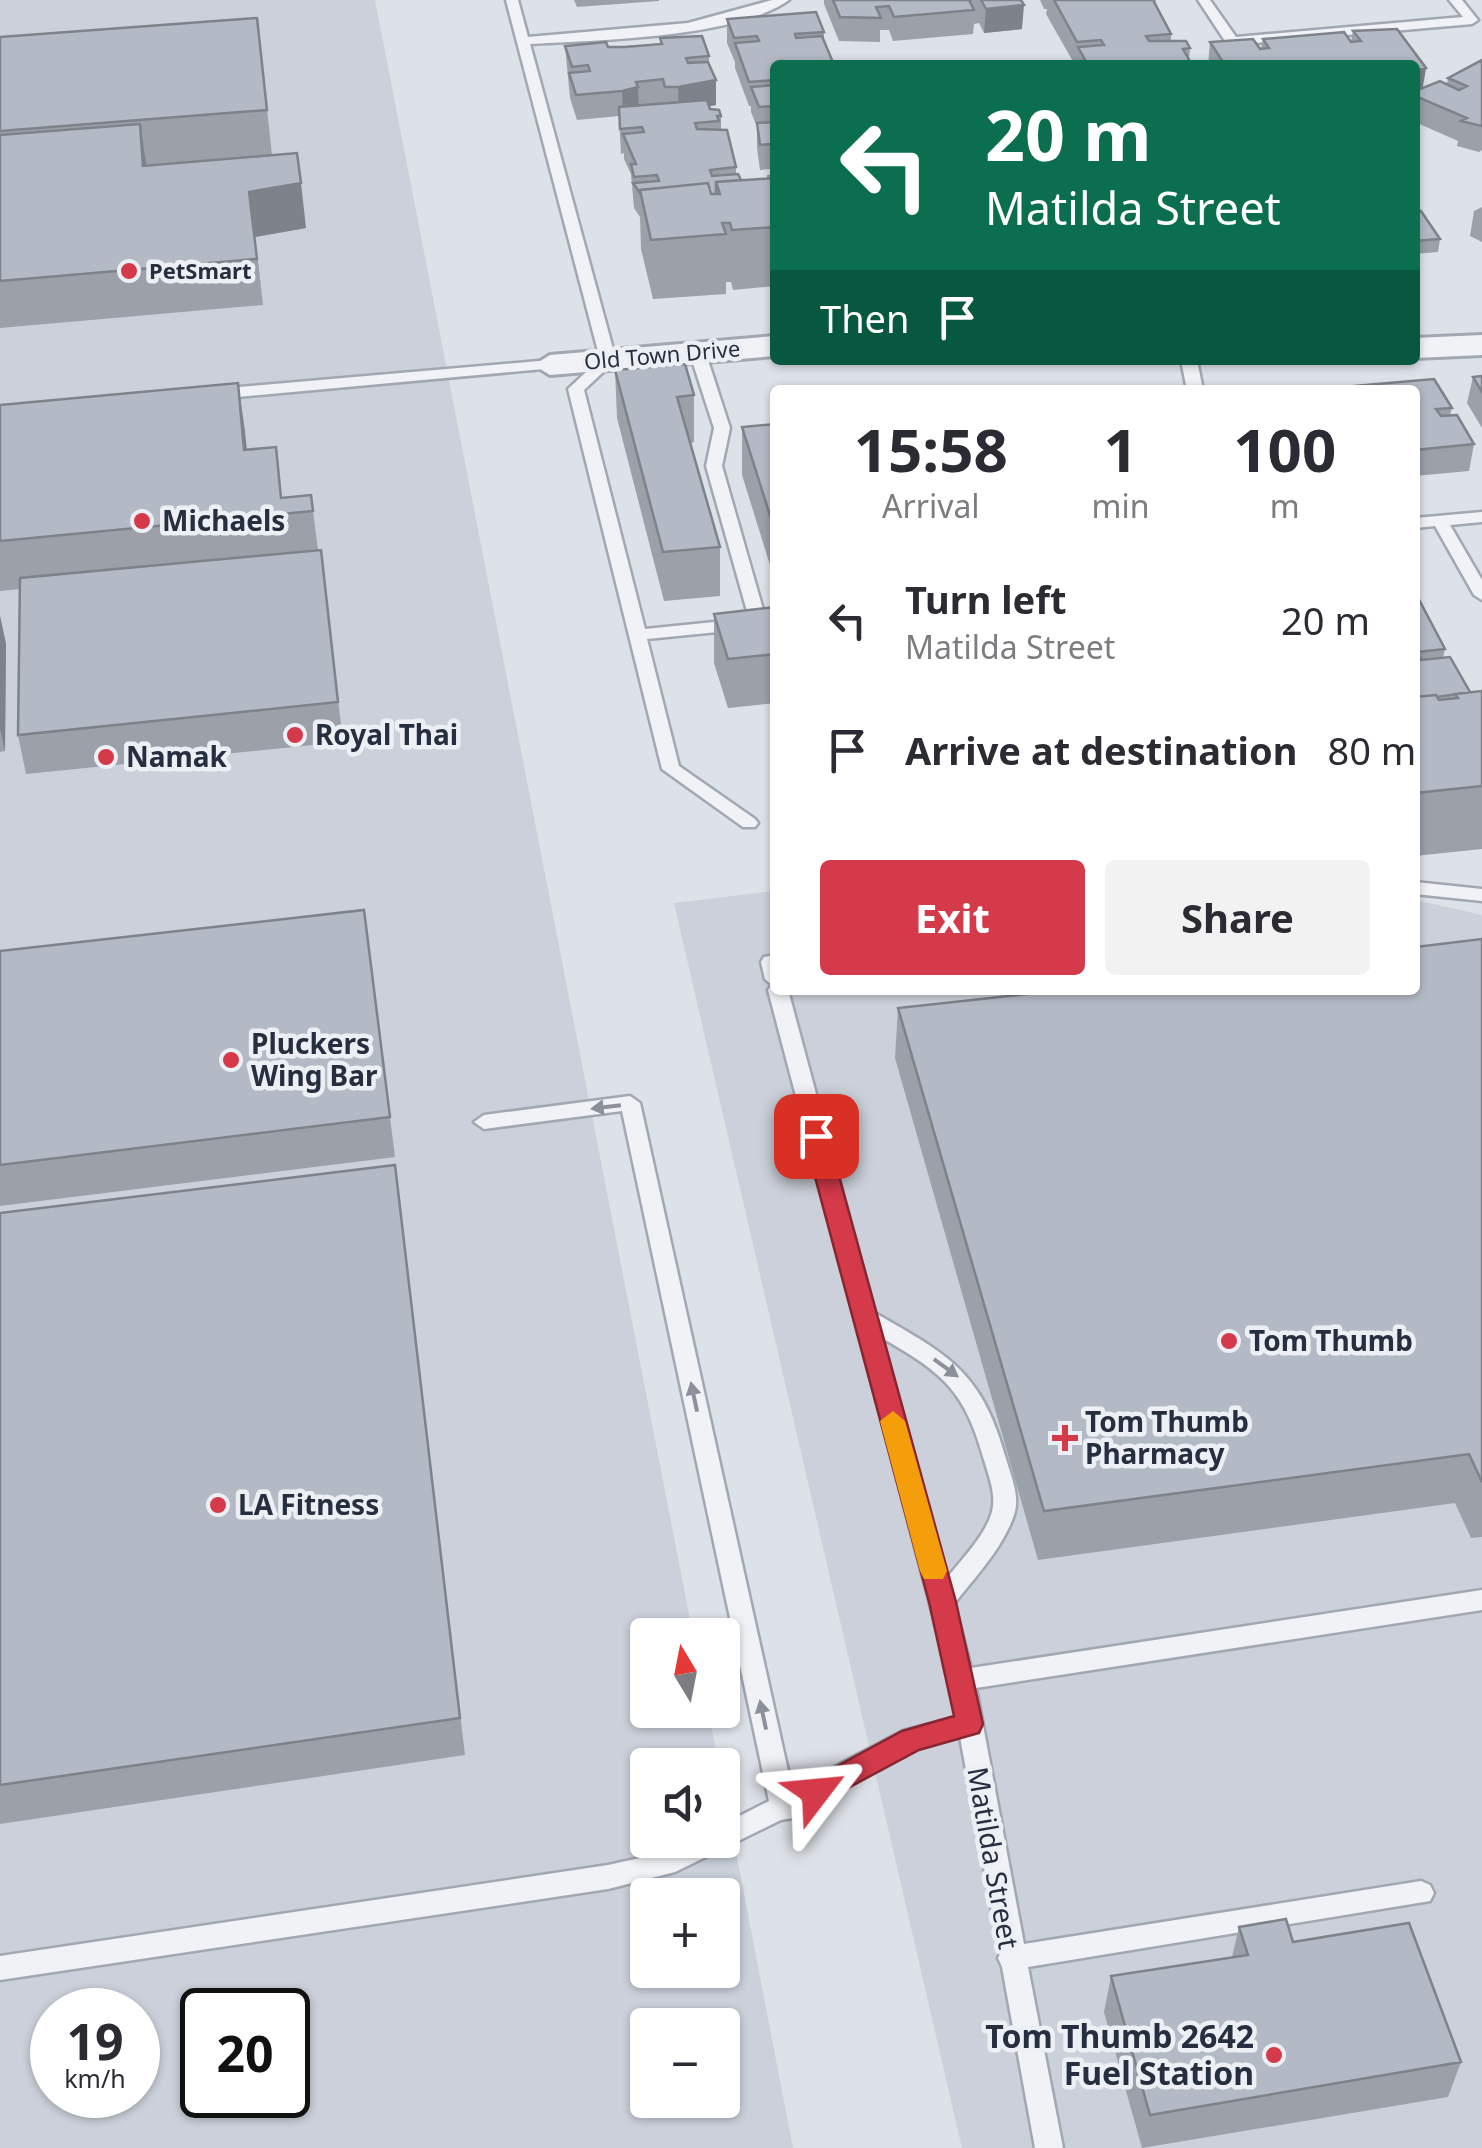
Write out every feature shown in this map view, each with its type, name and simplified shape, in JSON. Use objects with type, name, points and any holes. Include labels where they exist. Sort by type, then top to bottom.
[{"type":"street","points":[[1420,348],[1482,345]]},
{"type":"street","name":"Old Town Drive","points":[[550,365],[770,346]]},
{"type":"lane","points":[[512,0],[608,360],[576,389],[672,769],[750,824]]},
{"type":"lane","points":[[522,41],[678,29],[727,20],[783,0]]},
{"type":"lane","points":[[1204,0],[1232,41],[1472,20],[1455,0]]},
{"type":"lane","points":[[638,635],[738,625],[756,614],[714,466],[722,428],[697,351]]},
{"type":"lane","points":[[198,396],[550,365]]},
{"type":"lane","points":[[1420,523],[1482,517]]},
{"type":"lane","points":[[1440,521],[1482,594]]},
{"type":"lane","points":[[1420,889],[1482,896]]},
{"type":"lane","name":"Matilda Street","points":[[779,995],[962,1680],[1048,2148]]},
{"type":"lane","points":[[484,1122],[630,1103],[784,1810]]},
{"type":"lane","points":[[864,1317],[956,1372],[980,1407],[994,1454],[1005,1505],[981,1551],[942,1602]]},
{"type":"lane","points":[[962,1680],[1482,1600]]},
{"type":"lane","points":[[740,1830],[912,1739],[970,1724]]},
{"type":"lane","points":[[0,1968],[608,1877],[679,1858]]},
{"type":"lane","points":[[1011,1958],[1422,1893]]},
{"type":"shaded area","points":[[0,0],[375,0],[690,1618],[630,1618],[630,1728],[712,1728],[716,1748],[630,1748],[630,1858],[737,1858],[793,2148],[0,2148]]},
{"type":"shaded area","points":[[770,892],[770,995],[1420,995],[1420,901],[1482,915],[1482,2148],[962,2148],[674,903]]},
{"type":"building","points":[[833,0],[969,0],[974,10],[894,17],[889,6],[876,7],[881,18],[840,17]]},
{"type":"building","points":[[981,0],[1021,0],[1024,5],[986,9]]},
{"type":"building","points":[[1054,0],[1153,0],[1171,34],[1146,36],[1149,41],[1186,41],[1190,48],[1183,49],[1189,60],[1085,60],[1078,47],[1104,45],[1101,40],[1077,42]]},
{"type":"building","points":[[816,12],[824,32],[795,34],[796,38],[822,36],[832,60],[770,60],[770,80],[749,82],[735,43],[759,41],[757,36],[734,38],[727,19]]},
{"type":"building","points":[[257,18],[267,110],[0,131],[0,37]]},
{"type":"building","points":[[1397,29],[1426,68],[1420,69],[1420,60],[1222,60],[1210,42],[1253,39],[1260,49],[1269,48],[1263,39],[1344,32],[1351,42],[1361,41],[1353,31]]},
{"type":"building","points":[[702,36],[709,56],[686,58],[688,63],[708,62],[716,80],[665,87],[663,79],[636,82],[638,87],[622,91],[576,95],[569,73],[590,71],[588,65],[572,67],[565,46],[606,42],[608,47],[625,47],[662,44],[660,38]]},
{"type":"building","points":[[1482,60],[1482,126],[1461,121],[1467,118],[1420,98],[1420,89],[1440,81],[1459,90],[1467,86],[1448,78]]},
{"type":"building","points":[[770,85],[770,106],[759,107],[751,87]]},
{"type":"building","points":[[707,100],[710,109],[719,110],[721,116],[717,116],[719,121],[695,123],[697,129],[727,130],[736,167],[710,170],[712,176],[738,174],[741,180],[716,182],[716,194],[711,194],[708,183],[640,193],[633,183],[659,181],[657,175],[634,177],[631,164],[636,164],[623,134],[644,132],[642,127],[620,129],[619,107]]},
{"type":"building","points":[[770,122],[770,144],[760,145],[757,123]]},
{"type":"building","name":"PetSmart","points":[[140,124],[143,166],[297,153],[301,183],[249,192],[257,259],[0,281],[0,135]]},
{"type":"building","points":[[770,178],[770,227],[732,230],[730,223],[722,223],[726,234],[651,240],[640,190],[708,183],[711,194],[720,194],[716,182]]},
{"type":"building","points":[[1420,211],[1421,211],[1440,239],[1420,241]]},
{"type":"building","points":[[685,364],[694,395],[677,397],[720,547],[663,552],[615,370]]},
{"type":"building","points":[[1482,376],[1482,392],[1473,377]]},
{"type":"building","points":[[1434,379],[1452,408],[1436,409],[1441,416],[1457,415],[1474,444],[1420,449],[1420,385],[1365,385]]},
{"type":"building","name":"Michaels","points":[[238,383],[244,450],[276,447],[281,498],[311,495],[313,511],[0,541],[0,405]]},
{"type":"building","points":[[770,424],[770,515],[742,427]]},
{"type":"building","points":[[321,550],[338,702],[18,735],[20,578]]},
{"type":"building","points":[[1420,602],[1445,649],[1420,652]]},
{"type":"building","points":[[770,608],[770,655],[728,659],[714,614]]},
{"type":"building","points":[[1450,657],[1470,692],[1420,697],[1420,658]]},
{"type":"building","points":[[1482,691],[1482,786],[1420,792],[1420,697],[1458,698],[1455,694]]},
{"type":"building","points":[[364,910],[390,1117],[0,1165],[0,951]]},
{"type":"building","name":"Tom Thumb","points":[[1482,939],[1482,1482],[1469,1454],[1044,1511],[898,1008],[1017,995],[1420,995],[1420,946]]},
{"type":"building","name":"LA Fitness","points":[[395,1165],[460,1718],[0,1785],[0,1213]]},
{"type":"building","name":"Tom Thumb 2642 Fuel Station","points":[[1286,1919],[1293,1942],[1409,1923],[1461,2062],[1150,2115],[1111,1976],[1248,1955],[1239,1927]]},
{"type":"slow traffic","points":[[893,1421],[934,1571]]},
{"type":"place","name":"PetSmart","points":[[129,271]]},
{"type":"place","name":"Michaels","points":[[142,521]]},
{"type":"place","name":"Royal Thai","points":[[295,735]]},
{"type":"place","name":"Namak","points":[[106,757]]},
{"type":"place","name":"Pluckers Wing Bar","points":[[231,1060]]},
{"type":"place","name":"Tom Thumb","points":[[1229,1341]]},
{"type":"place","name":"Tom Thumb Pharmacy","points":[[1065,1438]]},
{"type":"place","name":"LA Fitness","points":[[218,1505]]},
{"type":"place","name":"Tom Thumb 2642 Fuel Station","points":[[1274,2055]]},
{"type":"route","points":[[816,1136],[942,1602],[970,1724],[912,1739],[816,1792]]}]
